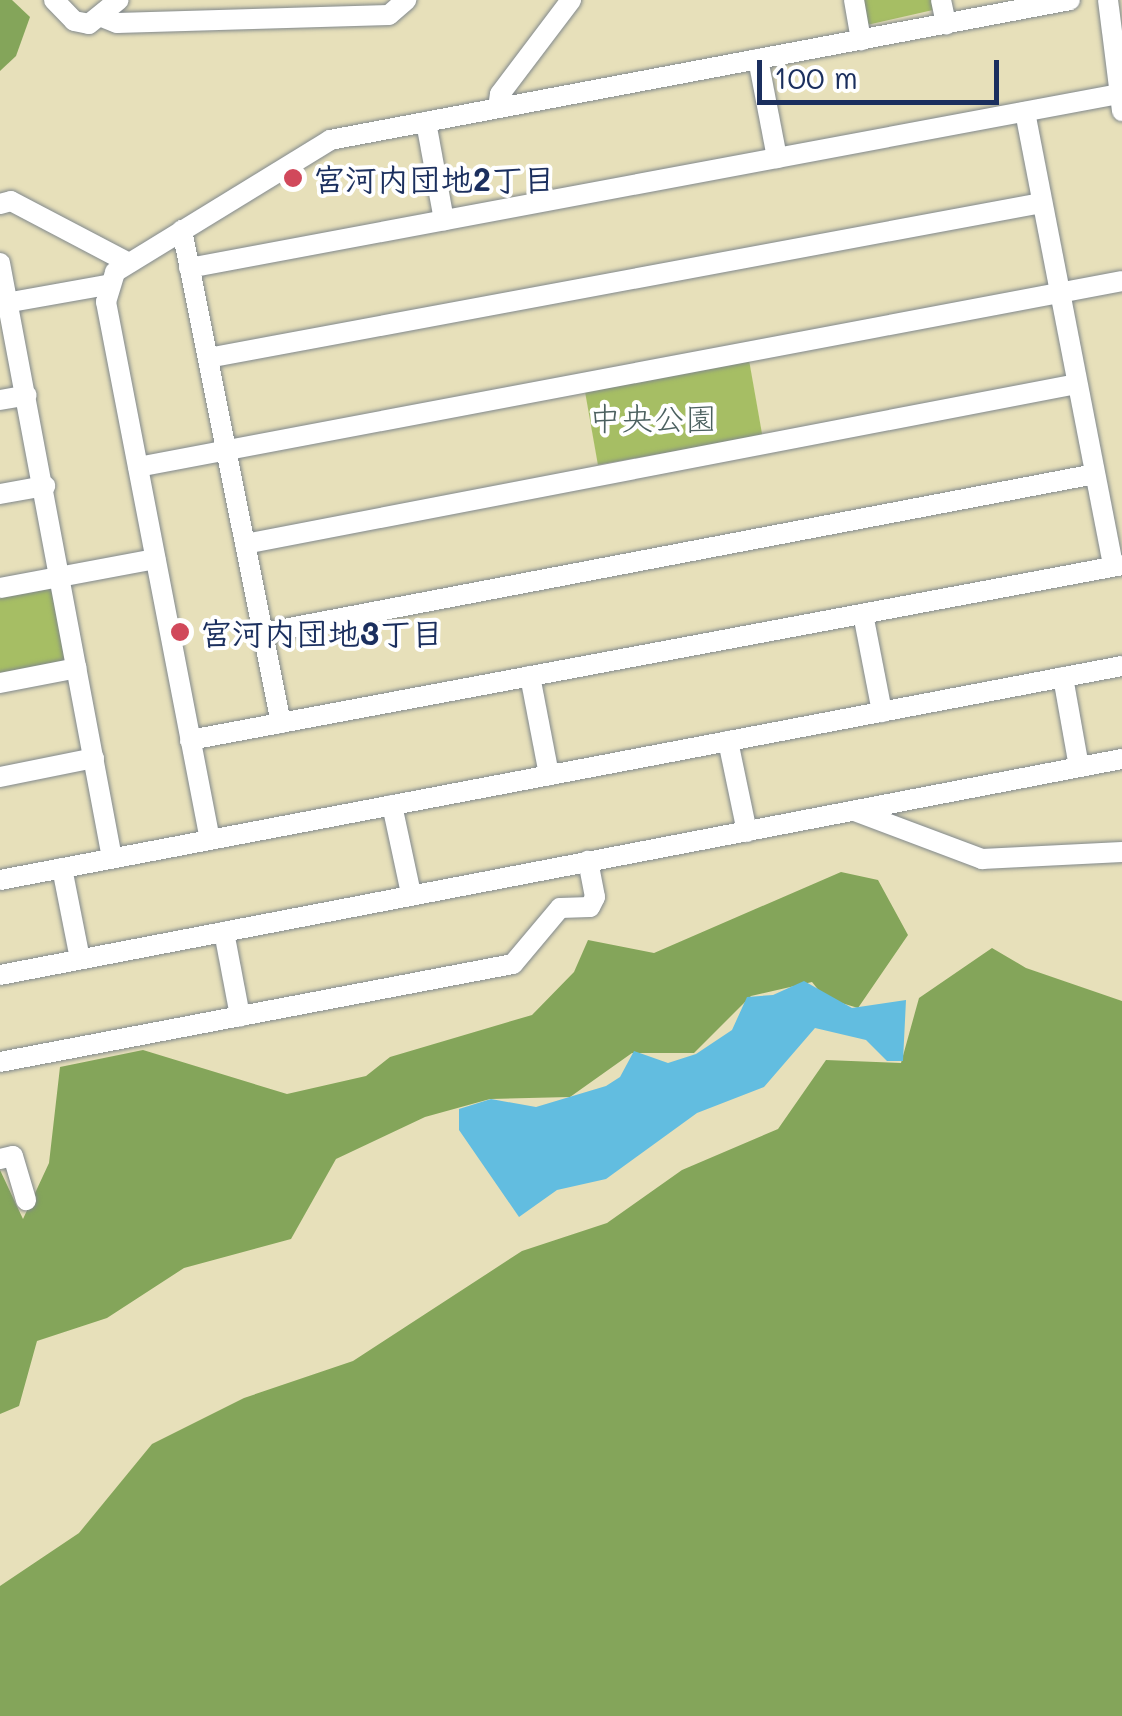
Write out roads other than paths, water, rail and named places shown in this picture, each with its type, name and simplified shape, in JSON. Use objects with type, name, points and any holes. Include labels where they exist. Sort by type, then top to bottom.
[{"type":"street","points":[[54,0],[74,21],[102,17],[117,23],[389,16],[406,0]]},
{"type":"street","points":[[102,17],[119,0]]},
{"type":"street","points":[[498,108],[500,94],[571,0]]},
{"type":"street","points":[[854,0],[862,40]]},
{"type":"street","points":[[942,0],[946,24]]},
{"type":"street","points":[[4,303],[107,285],[129,263],[330,140],[1070,0]]},
{"type":"street","points":[[190,268],[1026,112],[1120,102],[1108,0]]},
{"type":"street","points":[[758,59],[777,158]]},
{"type":"street","points":[[190,740],[1118,566],[1095,474],[1026,112]]},
{"type":"street","points":[[426,122],[444,220]]},
{"type":"street","points":[[0,204],[11,201],[129,263]]},
{"type":"street","points":[[208,358],[1042,202]]},
{"type":"street","points":[[182,230],[281,723]]},
{"type":"street","points":[[0,264],[4,303],[45,486],[112,858]]},
{"type":"street","points":[[138,467],[1122,281]]},
{"type":"street","points":[[107,285],[210,840]]},
{"type":"street","points":[[245,544],[1078,384]]},
{"type":"street","points":[[0,400],[27,395]]},
{"type":"street","points":[[263,633],[1095,474]]},
{"type":"street","points":[[0,494],[45,486]]},
{"type":"street","points":[[0,588],[155,558]]},
{"type":"street","points":[[863,614],[882,712]]},
{"type":"street","points":[[0,880],[1122,666]]},
{"type":"street","points":[[0,683],[77,668]]},
{"type":"street","points":[[530,676],[550,775]]},
{"type":"street","points":[[1063,677],[1079,767]]},
{"type":"street","points":[[728,741],[747,832]]},
{"type":"street","points":[[0,777],[94,758]]},
{"type":"street","points":[[0,975],[1122,759]]},
{"type":"street","points":[[392,805],[411,894]]},
{"type":"street","points":[[855,812],[982,859],[1122,852]]},
{"type":"street","points":[[0,1062],[512,964],[560,908],[590,907],[595,897],[588,861]]},
{"type":"street","points":[[62,868],[80,960]]},
{"type":"street","points":[[224,932],[240,1016]]},
{"type":"street","points":[[0,1159],[13,1156],[26,1200]]},
{"type":"water","points":[[804,981],[852,1008],[906,1000],[903,1061],[887,1061],[866,1040],[815,1028],[764,1087],[697,1113],[606,1179],[557,1190],[519,1217],[459,1130],[459,1109],[491,1099],[536,1107],[606,1086],[620,1077],[634,1051],[668,1063],[696,1054],[732,1030],[747,997],[773,995]]},
{"type":"place","name":"宮河内団地2丁目","points":[[293,178]]},
{"type":"place","name":"宮河内団地3丁目","points":[[180,632]]},
{"type":"park label","name":"中央公園","points":[[653,417]]}]
